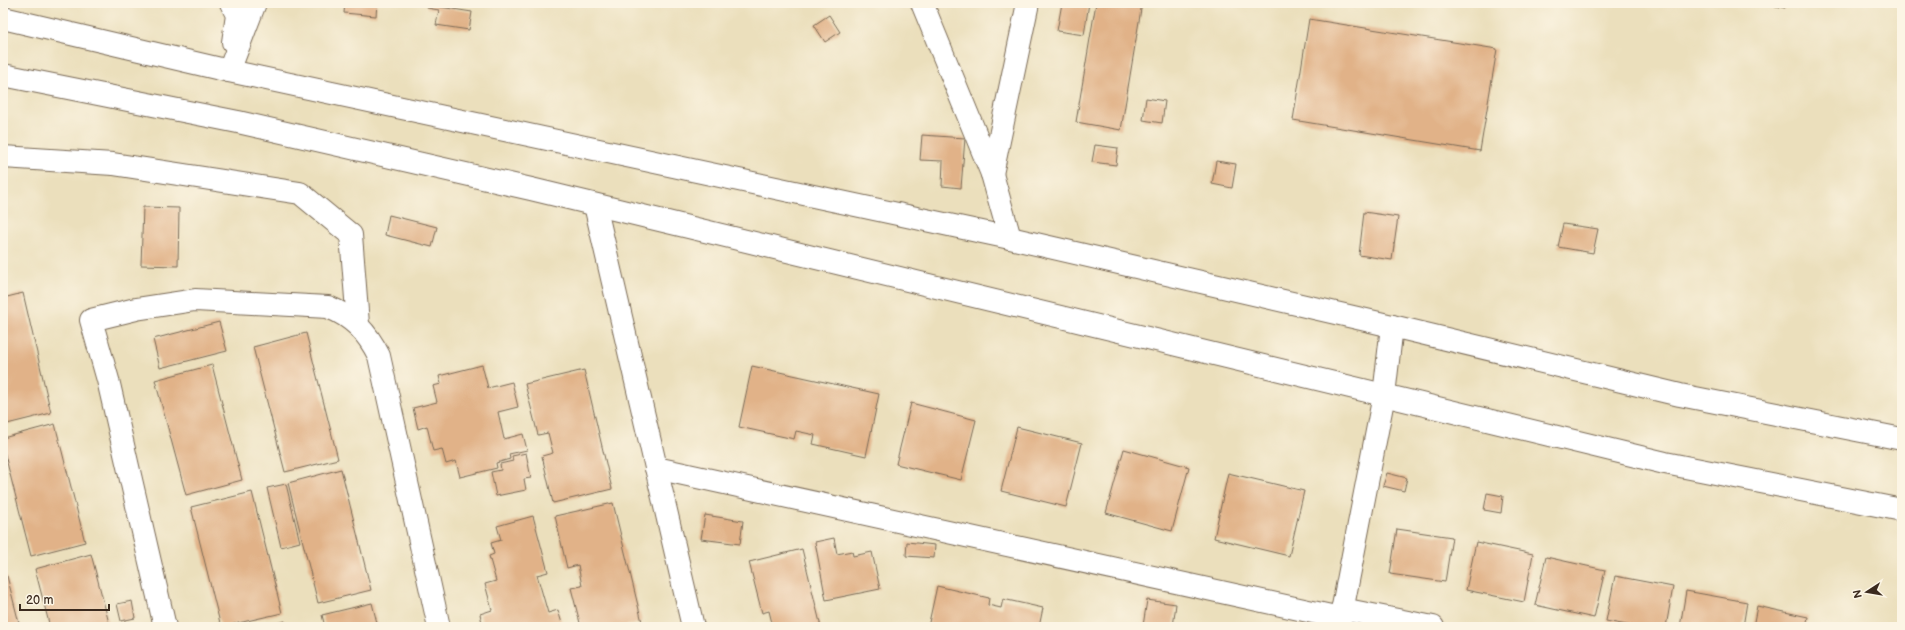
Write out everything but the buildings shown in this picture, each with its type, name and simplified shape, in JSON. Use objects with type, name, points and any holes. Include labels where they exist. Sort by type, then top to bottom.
[{"type":"main road","points":[[229,71],[237,15],[231,3]]},
{"type":"main road","points":[[229,71],[255,3]]},
{"type":"main road","points":[[922,3],[992,174],[1010,238]]},
{"type":"main road","points":[[992,174],[1028,3]]},
{"type":"main road","points":[[3,18],[229,71],[1010,238],[1392,326],[1680,395],[1902,439]]},
{"type":"main road","points":[[3,75],[238,122],[595,205],[1665,463],[1902,510]]},
{"type":"main road","points":[[3,157],[113,164],[300,193],[351,236],[358,324]]},
{"type":"main road","points":[[595,205],[693,627]]},
{"type":"main road","points":[[165,627],[108,380],[91,320],[136,309],[195,300],[328,307],[344,314],[358,324],[371,340],[379,356],[439,627]]},
{"type":"main road","points":[[1340,618],[1384,395],[1392,326]]},
{"type":"main road","points":[[656,468],[1340,618],[1433,627]]}]
